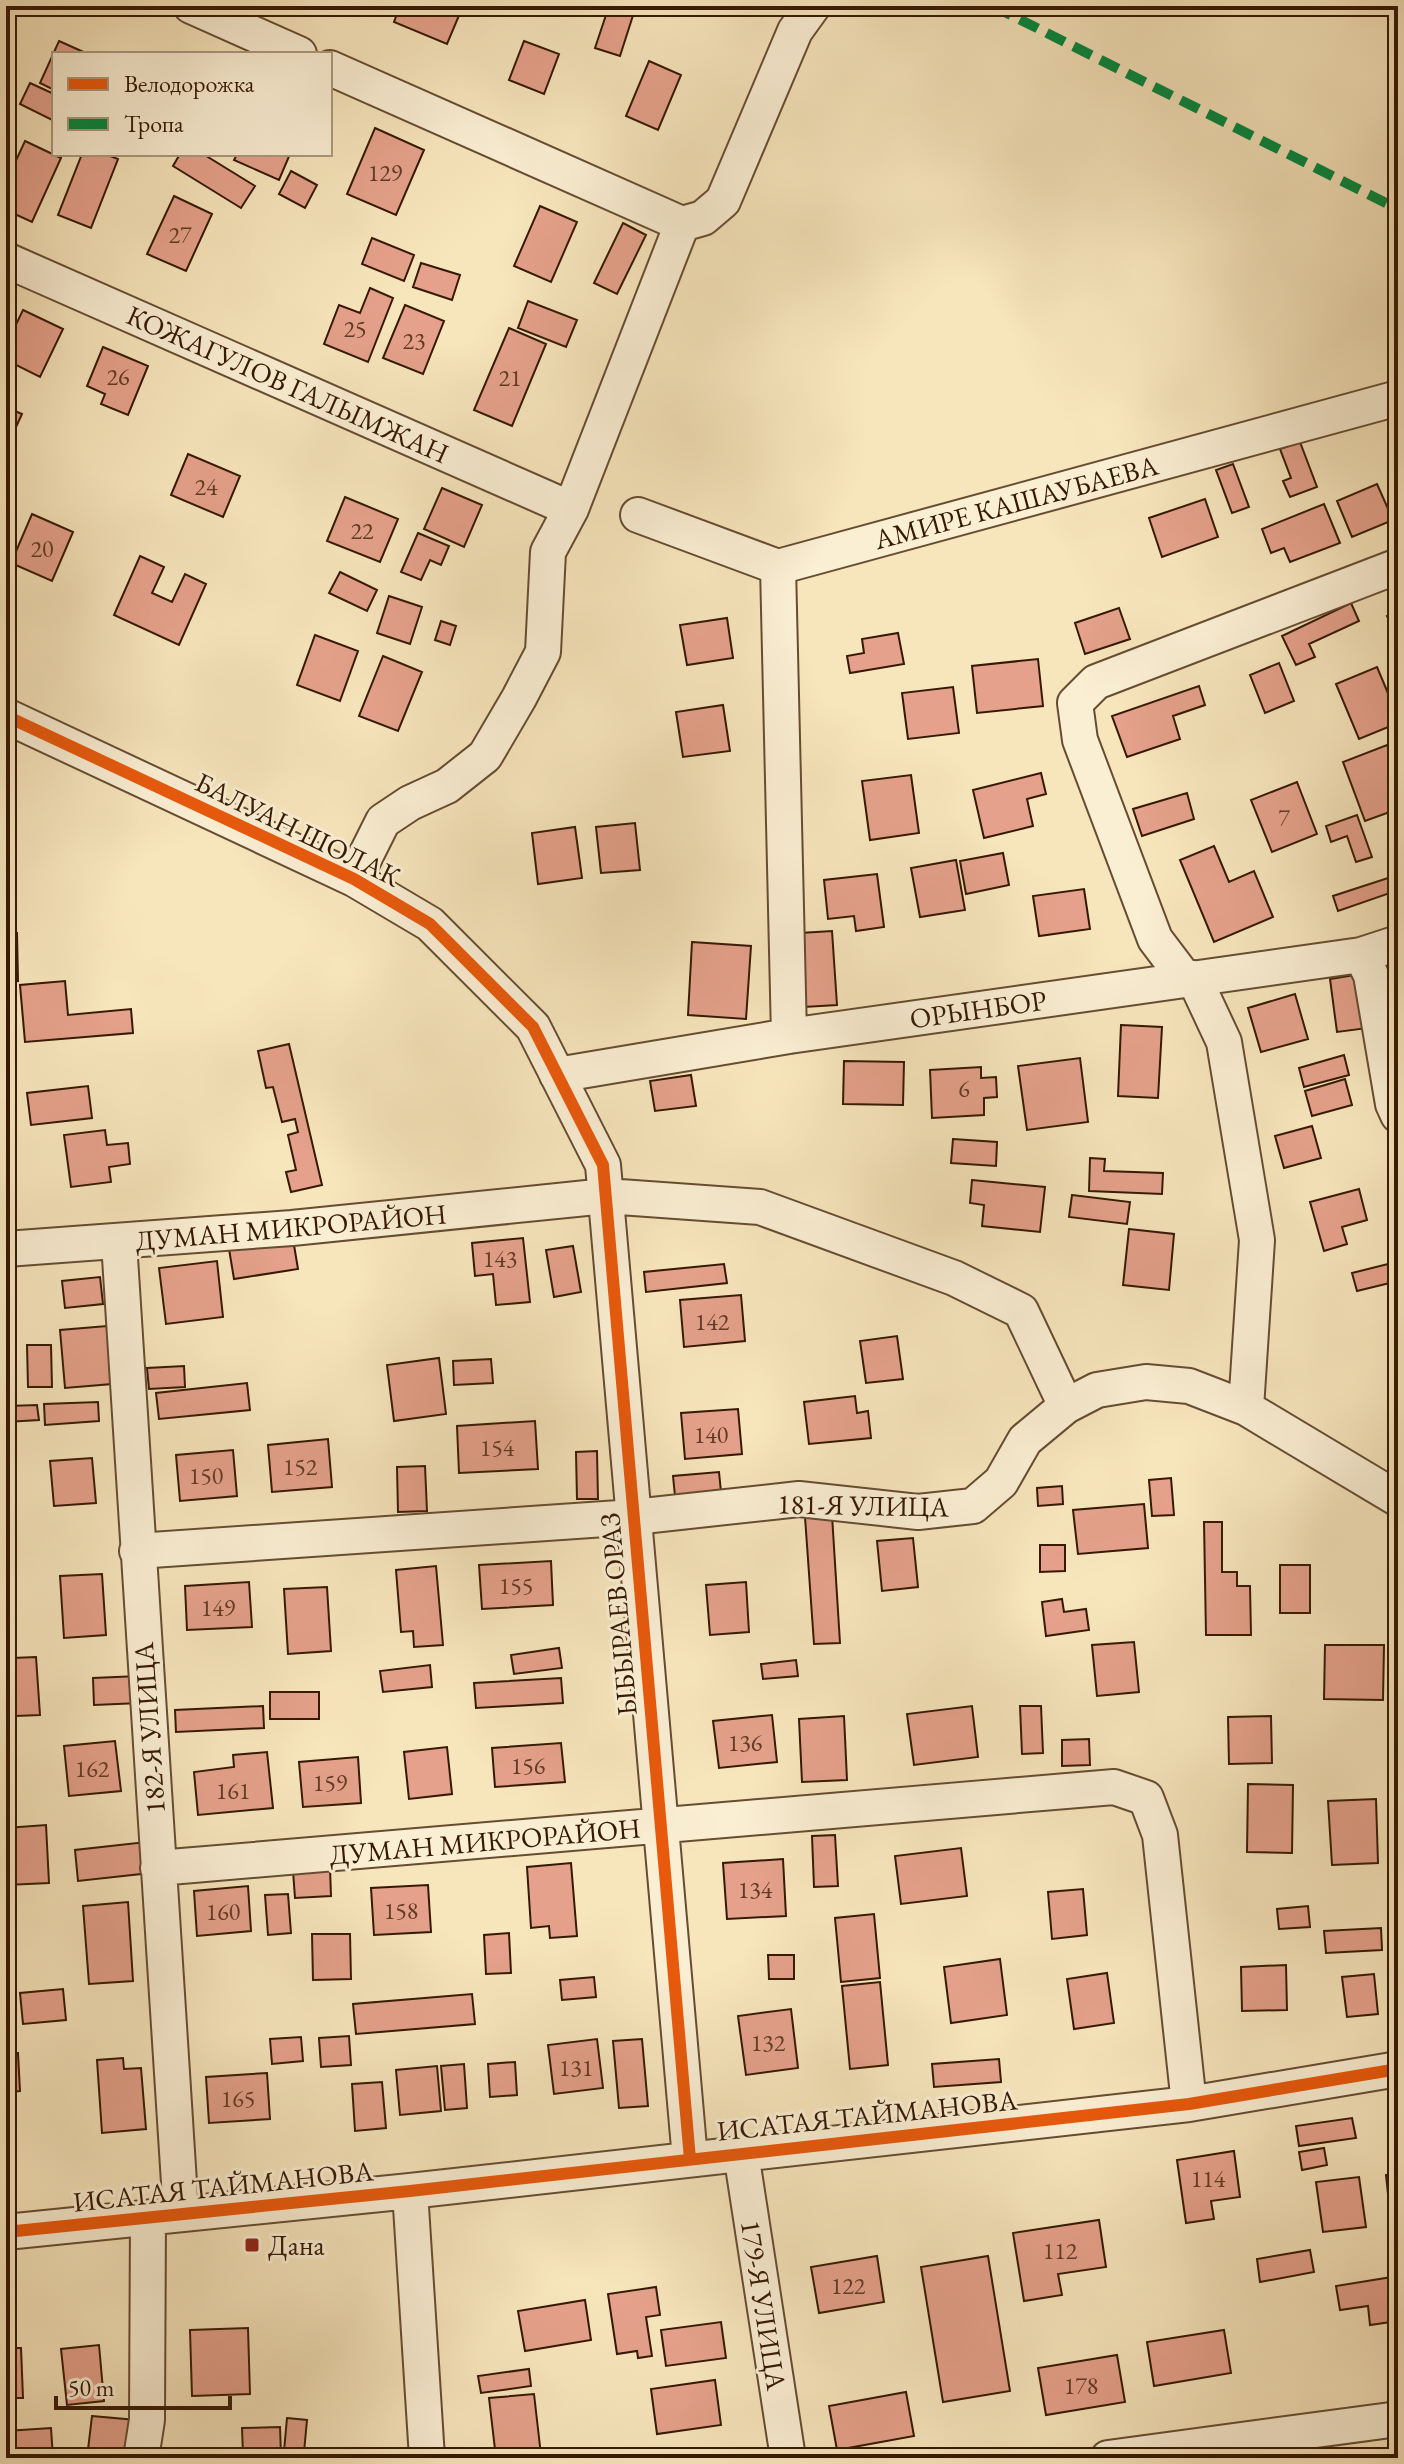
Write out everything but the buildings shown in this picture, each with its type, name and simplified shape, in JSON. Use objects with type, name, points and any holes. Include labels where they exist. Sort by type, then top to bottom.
[{"type":"street","points":[[191,6],[294,52]]},
{"type":"street","points":[[332,69],[682,224],[703,218],[723,201],[795,31],[813,6]]},
{"type":"street","points":[[354,879],[383,821],[410,803],[447,786],[485,756],[543,652],[548,552],[571,509],[682,224]]},
{"type":"street","name":"КОЖАГУЛОВ ГАЛЫМЖАН","points":[[6,260],[571,509]]},
{"type":"street","name":"АМИРЕ КАШАУБАЕВА","points":[[778,567],[1398,398]]},
{"type":"street","points":[[638,515],[778,567],[789,1036]]},
{"type":"street","points":[[1246,1408],[1257,1240],[1224,1042],[1190,979],[1155,939],[1080,740],[1075,703],[1096,682],[1398,566]]},
{"type":"street","name":"БАЛУАН ШОЛАК","points":[[6,716],[354,879],[430,924],[533,1027],[557,1075]]},
{"type":"street","name":"ОРЫНБОР","points":[[557,1075],[789,1036],[1361,955],[1398,943]]},
{"type":"street","points":[[1361,955],[1371,975],[1393,1104],[1398,1115]]},
{"type":"street","name":"ЫБЫРАЕВ ОРАЗ","points":[[557,1075],[603,1165],[690,2159]]},
{"type":"street","name":"ДУМАН МИКРОРАЙОН","points":[[6,1249],[292,1228],[606,1196],[760,1207],[968,1285],[1021,1311],[1066,1406]]},
{"type":"street","name":"182-Я УЛИЦА","points":[[119,1242],[158,1868],[164,2216],[141,2458]]},
{"type":"street","name":"181-Я УЛИЦА","points":[[634,1517],[799,1499],[918,1512],[973,1506],[1001,1482],[1025,1440],[1066,1406],[1097,1390],[1146,1382],[1189,1386],[1246,1408],[1398,1499]]},
{"type":"street","points":[[137,1551],[634,1517]]},
{"type":"street","name":"ДУМАН МИКРОРАЙОН","points":[[158,1868],[1114,1787],[1146,1798],[1160,1835],[1189,2104]]},
{"type":"street","name":"ИСАТАЯ ТАЙМАНОВА","points":[[6,2232],[410,2191],[1189,2104],[1398,2069]]},
{"type":"street","name":"179-Я УЛИЦА","points":[[741,2153],[788,2458]]},
{"type":"street","points":[[410,2191],[427,2458]]},
{"type":"street","points":[[1108,2458],[1398,2419]]},
{"type":"marked path","points":[[993,6],[1398,209]]},
{"type":"cycle path","points":[[6,716],[354,879],[430,924],[533,1027],[603,1165],[690,2159]]},
{"type":"cycle path","points":[[6,2232],[410,2191],[1189,2104],[1398,2069]]},
{"type":"place","name":"Дана","points":[[252,2245]]}]
